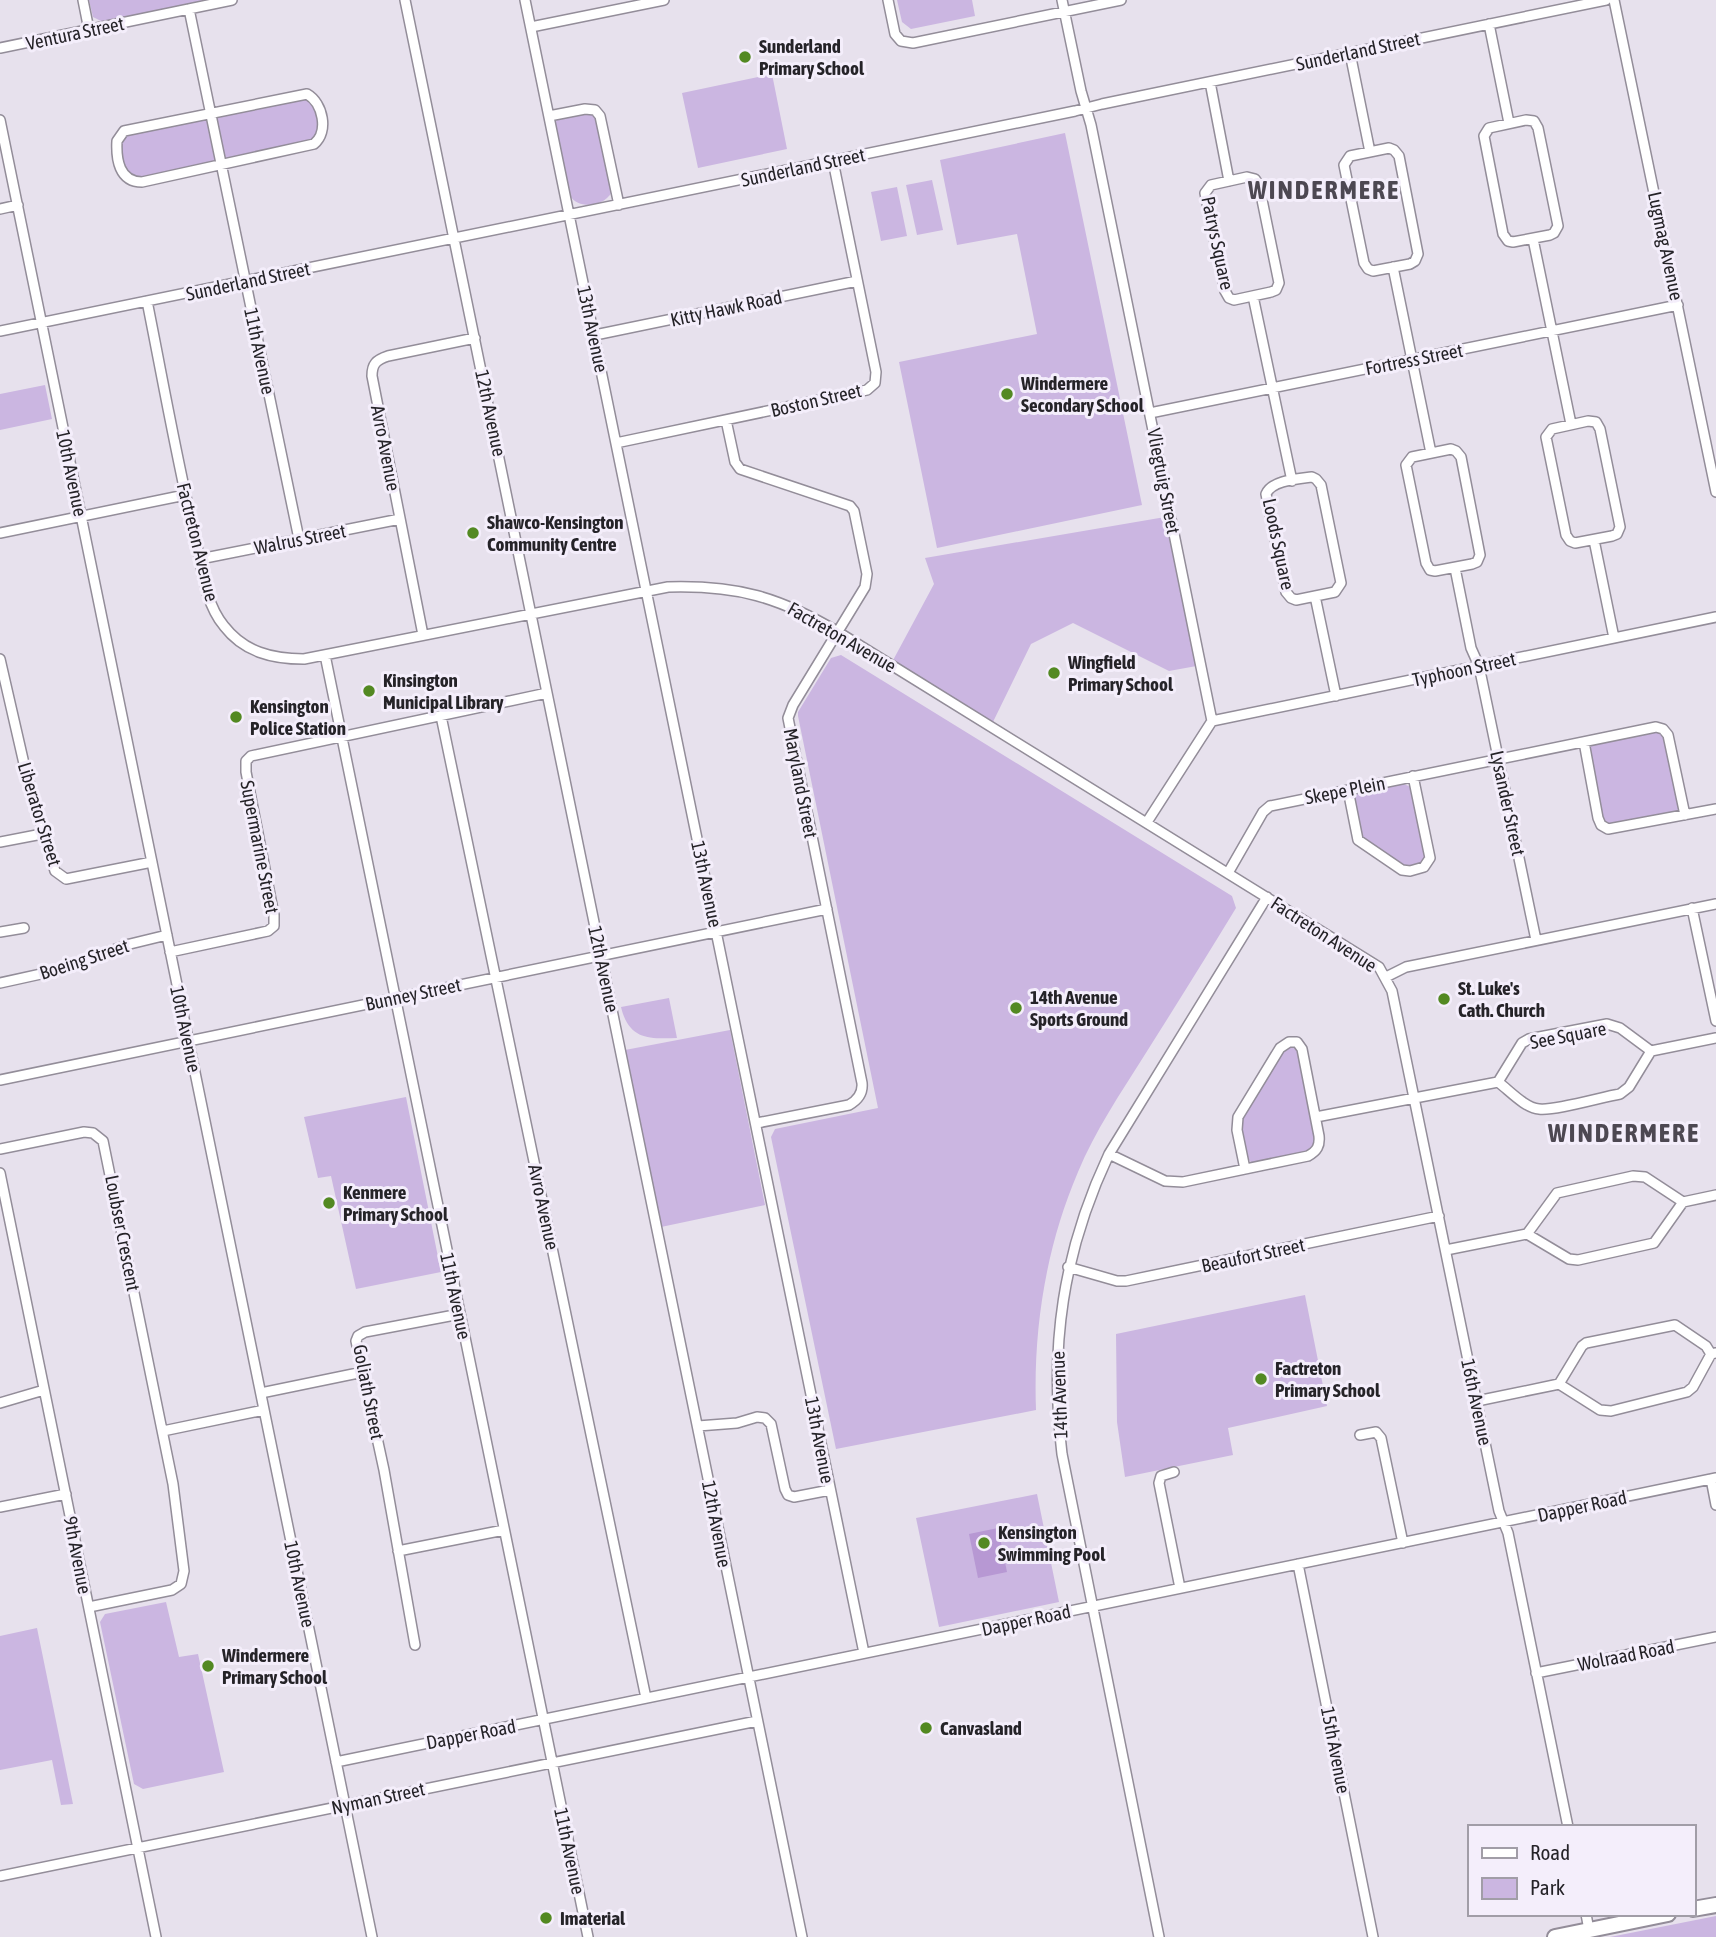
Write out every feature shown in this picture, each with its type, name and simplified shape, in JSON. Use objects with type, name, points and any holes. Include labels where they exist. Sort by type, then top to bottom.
[{"type":"main road","points":[[1695,1909],[1716,1905]]},
{"type":"main road","points":[[1555,1937],[1658,1916]]},
{"type":"street","points":[[83,0],[89,30]]},
{"type":"street","name":"Ventura Street","points":[[0,48],[232,0]]},
{"type":"street","name":"12th Avenue","points":[[405,0],[533,613],[547,693],[802,1937]]},
{"type":"street","name":"13th Avenue","points":[[525,0],[864,1653]]},
{"type":"street","points":[[531,27],[664,0]]},
{"type":"street","points":[[888,0],[895,34],[901,41],[913,43],[1121,0]]},
{"type":"street","name":"Vliegtuig Street","points":[[1062,0],[1213,721]]},
{"type":"street","name":"Sunderland Street","points":[[0,331],[1606,0]]},
{"type":"street","name":"Lugmag Avenue","points":[[1614,0],[1716,492]]},
{"type":"street","name":"11th Avenue","points":[[189,9],[299,539]]},
{"type":"street","points":[[1489,24],[1509,123]]},
{"type":"street","points":[[1350,53],[1370,152]]},
{"type":"street","name":"Patrys Square","points":[[1210,82],[1229,181]]},
{"type":"street","points":[[307,94],[315,98],[322,135],[314,144],[222,164],[137,182],[125,176],[118,160],[117,141],[124,131],[307,94]]},
{"type":"street","points":[[549,116],[586,109],[595,110],[600,116],[619,205]]},
{"type":"street","name":"10th Avenue","points":[[0,120],[372,1937]]},
{"type":"street","points":[[1529,120],[1537,125],[1558,223],[1552,234],[1516,242],[1506,239],[1484,134],[1489,128],[1509,123],[1529,120]]},
{"type":"street","points":[[1390,148],[1398,154],[1418,252],[1413,263],[1393,267],[1373,271],[1365,265],[1345,167],[1350,156],[1390,148]]},
{"type":"street","name":"Boston Street","points":[[617,443],[867,390],[875,383],[876,372],[833,161]]},
{"type":"street","name":"Patrys Square","points":[[1250,177],[1257,180],[1279,283],[1273,291],[1234,300],[1229,298],[1225,291],[1205,194],[1211,185],[1229,181],[1250,177]]},
{"type":"street","points":[[0,209],[18,205]]},
{"type":"street","points":[[1533,239],[1571,424]]},
{"type":"street","points":[[1393,267],[1431,453]]},
{"type":"street","name":"Kitty Hawk Road","points":[[595,335],[856,281]]},
{"type":"street","name":"Patrys Square","points":[[1254,296],[1273,388]]},
{"type":"street","name":"Factreton Avenue","points":[[147,301],[185,495],[213,609],[222,624],[242,644],[257,652],[288,659],[325,654],[647,590],[686,586],[743,592],[804,612],[838,632],[1371,961],[1386,977],[1406,967],[1716,904]]},
{"type":"street","name":"Fortress Street","points":[[1150,413],[1678,305]]},
{"type":"street","name":"Avro Avenue","points":[[423,635],[372,368],[376,361],[388,356],[475,338]]},
{"type":"street","name":"Loods Square","points":[[1273,388],[1292,481]]},
{"type":"street","name":"Maryland Street","points":[[726,420],[735,463],[740,469],[844,502],[854,511],[867,581],[793,705],[789,718],[862,1092],[857,1100],[849,1105],[757,1123]]},
{"type":"street","points":[[1591,421],[1600,426],[1620,524],[1614,535],[1575,543],[1567,537],[1546,440],[1546,434],[1552,429],[1571,424],[1591,421]]},
{"type":"street","points":[[1704,434],[1716,431]]},
{"type":"street","points":[[1451,449],[1460,454],[1480,552],[1480,558],[1475,563],[1435,571],[1427,566],[1406,468],[1412,457],[1431,453],[1451,449]]},
{"type":"street","name":"Loods Square","points":[[1312,477],[1321,485],[1340,583],[1335,592],[1315,596],[1296,600],[1290,598],[1286,592],[1266,494],[1272,485],[1312,477]]},
{"type":"street","points":[[0,533],[185,495]]},
{"type":"street","name":"Walrus Street","points":[[200,559],[400,519]]},
{"type":"street","points":[[1594,540],[1614,638]]},
{"type":"street","name":"Lysander Street","points":[[1455,568],[1471,648],[1479,666],[1536,940]]},
{"type":"street","name":"Loods Square","points":[[1315,596],[1336,696]]},
{"type":"street","name":"Typhoon Street","points":[[1213,721],[1716,617]]},
{"type":"street","name":"11th Avenue","points":[[325,654],[588,1937]]},
{"type":"street","name":"Liberator Street","points":[[0,659],[4,702],[55,872],[65,879],[152,862]]},
{"type":"street","name":"Supermarine Street","points":[[170,953],[271,930],[274,915],[246,772],[246,761],[251,756],[547,693]]},
{"type":"street","name":"Avro Avenue","points":[[441,716],[646,1698]]},
{"type":"street","points":[[1147,822],[1213,721]]},
{"type":"street","name":"Skepe Plein","points":[[1228,873],[1267,807],[1653,728],[1663,729],[1668,735],[1685,815]]},
{"type":"street","points":[[1584,742],[1598,818],[1604,827],[1616,829],[1716,809]]},
{"type":"street","points":[[1348,790],[1358,840],[1399,869],[1410,871],[1424,867],[1430,858],[1413,776]]},
{"type":"street","points":[[0,842],[42,834]]},
{"type":"street","name":"14th Avenue","points":[[1159,1937],[1066,1475],[1057,1410],[1057,1352],[1068,1267],[1090,1194],[1109,1154],[1267,897]]},
{"type":"street","points":[[1692,908],[1716,1021]]},
{"type":"street","name":"Bunney Street","points":[[0,1080],[827,909]]},
{"type":"street","points":[[0,932],[24,928]]},
{"type":"street","name":"Boeing Street","points":[[0,983],[59,970],[130,944],[167,935]]},
{"type":"street","name":"16th Avenue","points":[[1386,977],[1392,991],[1415,1098],[1499,1511],[1508,1533],[1568,1825]]},
{"type":"street","name":"See Square","points":[[1498,1082],[1522,1043],[1529,1039],[1607,1024],[1620,1028],[1651,1051]]},
{"type":"street","points":[[1316,1117],[1498,1082],[1531,1107],[1539,1110],[1562,1106],[1620,1094],[1629,1087],[1651,1051],[1716,1038]]},
{"type":"street","points":[[1109,1154],[1165,1181],[1183,1182],[1308,1156],[1315,1153],[1320,1143],[1316,1117],[1302,1049],[1297,1042],[1284,1044],[1238,1117],[1236,1124],[1245,1169]]},
{"type":"street","name":"Loubser Crescent","points":[[0,1149],[84,1132],[93,1133],[103,1141],[163,1432],[173,1484],[183,1581],[172,1590],[89,1607]]},
{"type":"street","name":"9th Avenue","points":[[0,1173],[156,1937]]},
{"type":"street","points":[[1527,1234],[1557,1193],[1633,1176],[1645,1177],[1684,1202]]},
{"type":"street","points":[[1446,1250],[1527,1234],[1569,1259],[1578,1260],[1654,1243],[1684,1202],[1716,1195]]},
{"type":"street","name":"Beaufort Street","points":[[1068,1267],[1117,1281],[1126,1281],[1439,1216]]},
{"type":"street","name":"Goliath Street","points":[[415,1646],[356,1344],[361,1334],[460,1314]]},
{"type":"street","points":[[1477,1401],[1559,1384],[1600,1410],[1611,1410],[1687,1392],[1714,1353],[1675,1325],[1595,1339],[1581,1346],[1559,1384]]},
{"type":"street","points":[[261,1393],[363,1372]]},
{"type":"street","points":[[0,1403],[44,1390]]},
{"type":"street","points":[[163,1432],[264,1410]]},
{"type":"street","points":[[698,1426],[765,1418],[771,1424],[788,1495],[794,1497],[830,1490]]},
{"type":"street","points":[[1360,1435],[1376,1432],[1381,1438],[1403,1543]]},
{"type":"street","points":[[1174,1472],[1161,1476],[1159,1482],[1180,1588]]},
{"type":"street","points":[[1713,1479],[1716,1505]]},
{"type":"street","name":"Dapper Road","points":[[336,1762],[1713,1479]]},
{"type":"street","points":[[0,1507],[66,1494]]},
{"type":"street","points":[[398,1551],[504,1530]]},
{"type":"street","name":"15th Avenue","points":[[1298,1563],[1373,1937]]},
{"type":"street","name":"Wolraad Road","points":[[1536,1673],[1716,1637]]},
{"type":"street","name":"Nyman Street","points":[[0,1876],[757,1721]]},
{"type":"street","points":[[1586,1916],[1589,1930]]},
{"type":"green space","points":[[89,0],[216,0],[105,23],[93,17]]},
{"type":"green space","points":[[897,0],[972,0],[975,16],[911,29],[902,22]]},
{"type":"green space","points":[[772,74],[787,149],[698,168],[682,93]]},
{"type":"green space","points":[[300,95],[318,106],[320,139],[142,182],[128,179],[116,150],[124,131]]},
{"type":"green space","points":[[588,112],[597,117],[613,188],[606,199],[587,205],[580,204],[570,196],[555,123],[558,118]]},
{"type":"green space","name":"Windermere Secondary School","points":[[1065,133],[1142,505],[937,548],[899,362],[1037,334],[1017,234],[957,245],[940,160]]},
{"type":"green space","points":[[932,180],[943,230],[917,235],[906,185]]},
{"type":"green space","points":[[897,187],[907,236],[881,241],[871,192]]},
{"type":"green space","points":[[45,385],[52,419],[0,430],[0,394]]},
{"type":"green space","points":[[1171,516],[1202,665],[1169,671],[1073,623],[1031,644],[991,726],[891,664],[934,584],[925,558]]},
{"type":"green space","name":"14th Avenue Sports Ground","points":[[841,655],[1232,896],[1236,908],[1108,1113],[1078,1172],[1058,1229],[1044,1288],[1037,1349],[1036,1410],[836,1449],[771,1137],[775,1129],[878,1108],[798,716],[831,658]]},
{"type":"green space","points":[[1654,731],[1664,735],[1679,808],[1675,813],[1611,826],[1602,819],[1590,747],[1595,743]]},
{"type":"green space","points":[[1401,783],[1411,787],[1426,854],[1420,865],[1403,866],[1362,839],[1354,798],[1358,792]]},
{"type":"green space","points":[[669,998],[677,1038],[649,1037],[635,1032],[629,1026],[621,1007]]},
{"type":"green space","points":[[730,1030],[765,1205],[661,1227],[625,1050]]},
{"type":"green space","points":[[1292,1046],[1298,1050],[1316,1137],[1314,1147],[1306,1153],[1253,1163],[1243,1150],[1240,1120],[1283,1049]]},
{"type":"green space","points":[[406,1097],[441,1272],[356,1289],[331,1176],[318,1178],[304,1117]]},
{"type":"green space","name":"Factreton Primary School","points":[[1305,1295],[1327,1406],[1228,1428],[1233,1455],[1125,1477],[1117,1422],[1116,1334]]},
{"type":"green space","name":"Kensington Swimming Pool","points":[[1037,1494],[1059,1602],[939,1627],[916,1518]]},
{"type":"green space","points":[[166,1602],[179,1657],[198,1654],[224,1772],[143,1789],[134,1784],[100,1622],[105,1614]]},
{"type":"green space","points":[[37,1628],[73,1804],[61,1805],[52,1760],[0,1770],[0,1636]]},
{"type":"green space","points":[[1716,1916],[1716,1937],[1610,1937]]},
{"type":"shaded area","points":[[998,1528],[1007,1572],[978,1578],[969,1534]]},
{"type":"place","name":"Sunderland Primary School","points":[[745,57]]},
{"type":"place","name":"Windermere Secondary School","points":[[1007,394]]},
{"type":"place","name":"Shawco-Kensington Community Centre","points":[[473,533]]},
{"type":"place","name":"Wingfield Primary School","points":[[1054,673]]},
{"type":"place","name":"Kinsington Municipal Library","points":[[369,691]]},
{"type":"place","name":"Kensington Police Station","points":[[236,717]]},
{"type":"place","name":"St. Luke's Cath. Church","points":[[1444,999]]},
{"type":"place","name":"14th Avenue Sports Ground","points":[[1016,1008]]},
{"type":"place","name":"Kenmere Primary School","points":[[329,1203]]},
{"type":"place","name":"Factreton Primary School","points":[[1261,1379]]},
{"type":"place","name":"Kensington Swimming Pool","points":[[984,1543]]},
{"type":"place","name":"Windermere Primary School","points":[[208,1666]]},
{"type":"place","name":"Canvasland","points":[[926,1728]]},
{"type":"place","name":"Imaterial","points":[[546,1918]]},
{"type":"district","name":"WINDERMERE","points":[[1324,190]]},
{"type":"district","name":"WINDERMERE","points":[[1624,1133]]}]
